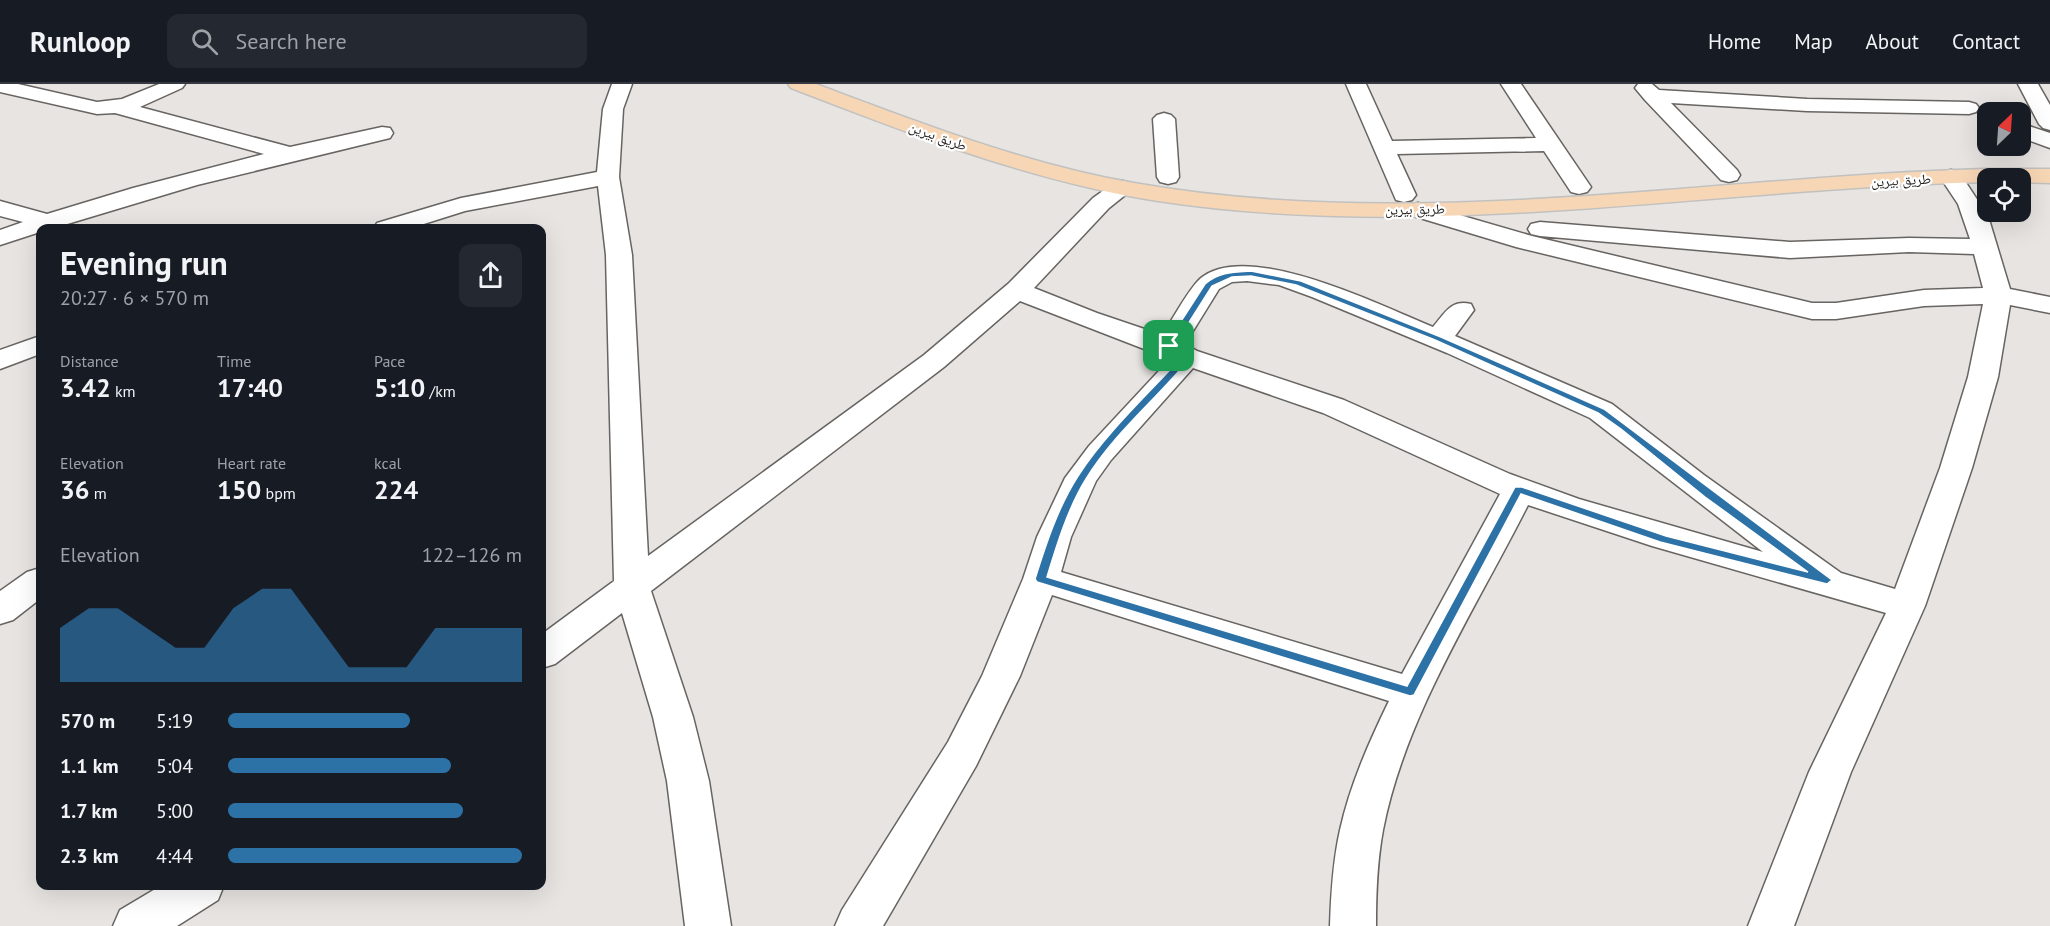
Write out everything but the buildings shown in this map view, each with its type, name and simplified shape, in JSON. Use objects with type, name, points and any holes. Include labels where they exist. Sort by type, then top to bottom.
[{"type":"main road","name":"طريق بيرين","points":[[798,84],[965,146],[1106,191],[1258,205],[1411,202],[1951,177],[2050,176]]},
{"type":"main road","name":"طريق بيرين","points":[[849,84],[1045,152],[1100,165],[1167,177],[1284,191],[1411,202],[1729,175],[1952,161],[2050,162]]},
{"type":"street","points":[[0,86],[97,108],[135,104],[176,84]]},
{"type":"street","points":[[622,84],[613,109],[608,177],[619,255],[632,588],[674,717],[686,771],[708,926]]},
{"type":"street","points":[[1356,84],[1411,202],[1455,222],[1526,242],[1812,311],[1836,311],[1924,298],[1998,295],[2050,305]]},
{"type":"street","points":[[1511,84],[1579,187]]},
{"type":"street","points":[[1918,88],[1977,112]]},
{"type":"street","points":[[1646,90],[1807,105],[1977,112]]},
{"type":"street","points":[[1646,90],[1729,175]]},
{"type":"street","points":[[2038,91],[2050,124]]},
{"type":"street","points":[[117,107],[289,154]]},
{"type":"street","points":[[1164,119],[1167,177]]},
{"type":"street","points":[[42,224],[289,154],[382,133]]},
{"type":"street","points":[[2031,133],[2050,141]]},
{"type":"street","points":[[1384,148],[1550,144]]},
{"type":"street","points":[[399,224],[461,205],[608,177]]},
{"type":"street","points":[[1771,926],[1830,772],[1906,606],[1956,468],[1983,377],[1998,295],[1986,247],[1970,204],[1951,177]]},
{"type":"street","points":[[546,651],[934,361],[1017,290],[1106,191]]},
{"type":"street","points":[[0,208],[48,222]]},
{"type":"street","points":[[1455,222],[1790,250],[1909,245],[1986,247]]},
{"type":"street","points":[[0,238],[36,226]]},
{"type":"street","points":[[858,926],[962,754],[1001,676],[1041,579],[1054,537],[1081,478],[1178,352],[1209,284],[1231,274],[1251,273],[1298,283],[1438,339],[1601,411],[1718,502],[1827,580]]},
{"type":"street","points":[[1017,290],[1088,320],[1353,415],[1519,490],[1664,539],[1827,580],[1906,606]]},
{"type":"street","points":[[1438,339],[1461,310]]},
{"type":"street","points":[[0,360],[36,346]]},
{"type":"street","points":[[1353,926],[1354,885],[1363,820],[1384,753],[1410,692],[1519,490]]},
{"type":"street","points":[[1041,579],[1410,692]]},
{"type":"street","points":[[0,610],[23,582]]},
{"type":"street","points":[[136,926],[194,890]]},
{"type":"route","points":[[1251,273],[1298,283],[1438,339],[1601,411],[1708,495],[1827,580],[1664,539],[1519,490],[1410,692],[1041,579],[1054,537],[1081,478],[1100,453],[1187,357],[1169,346],[1209,284],[1217,279],[1231,274],[1251,273]]}]
